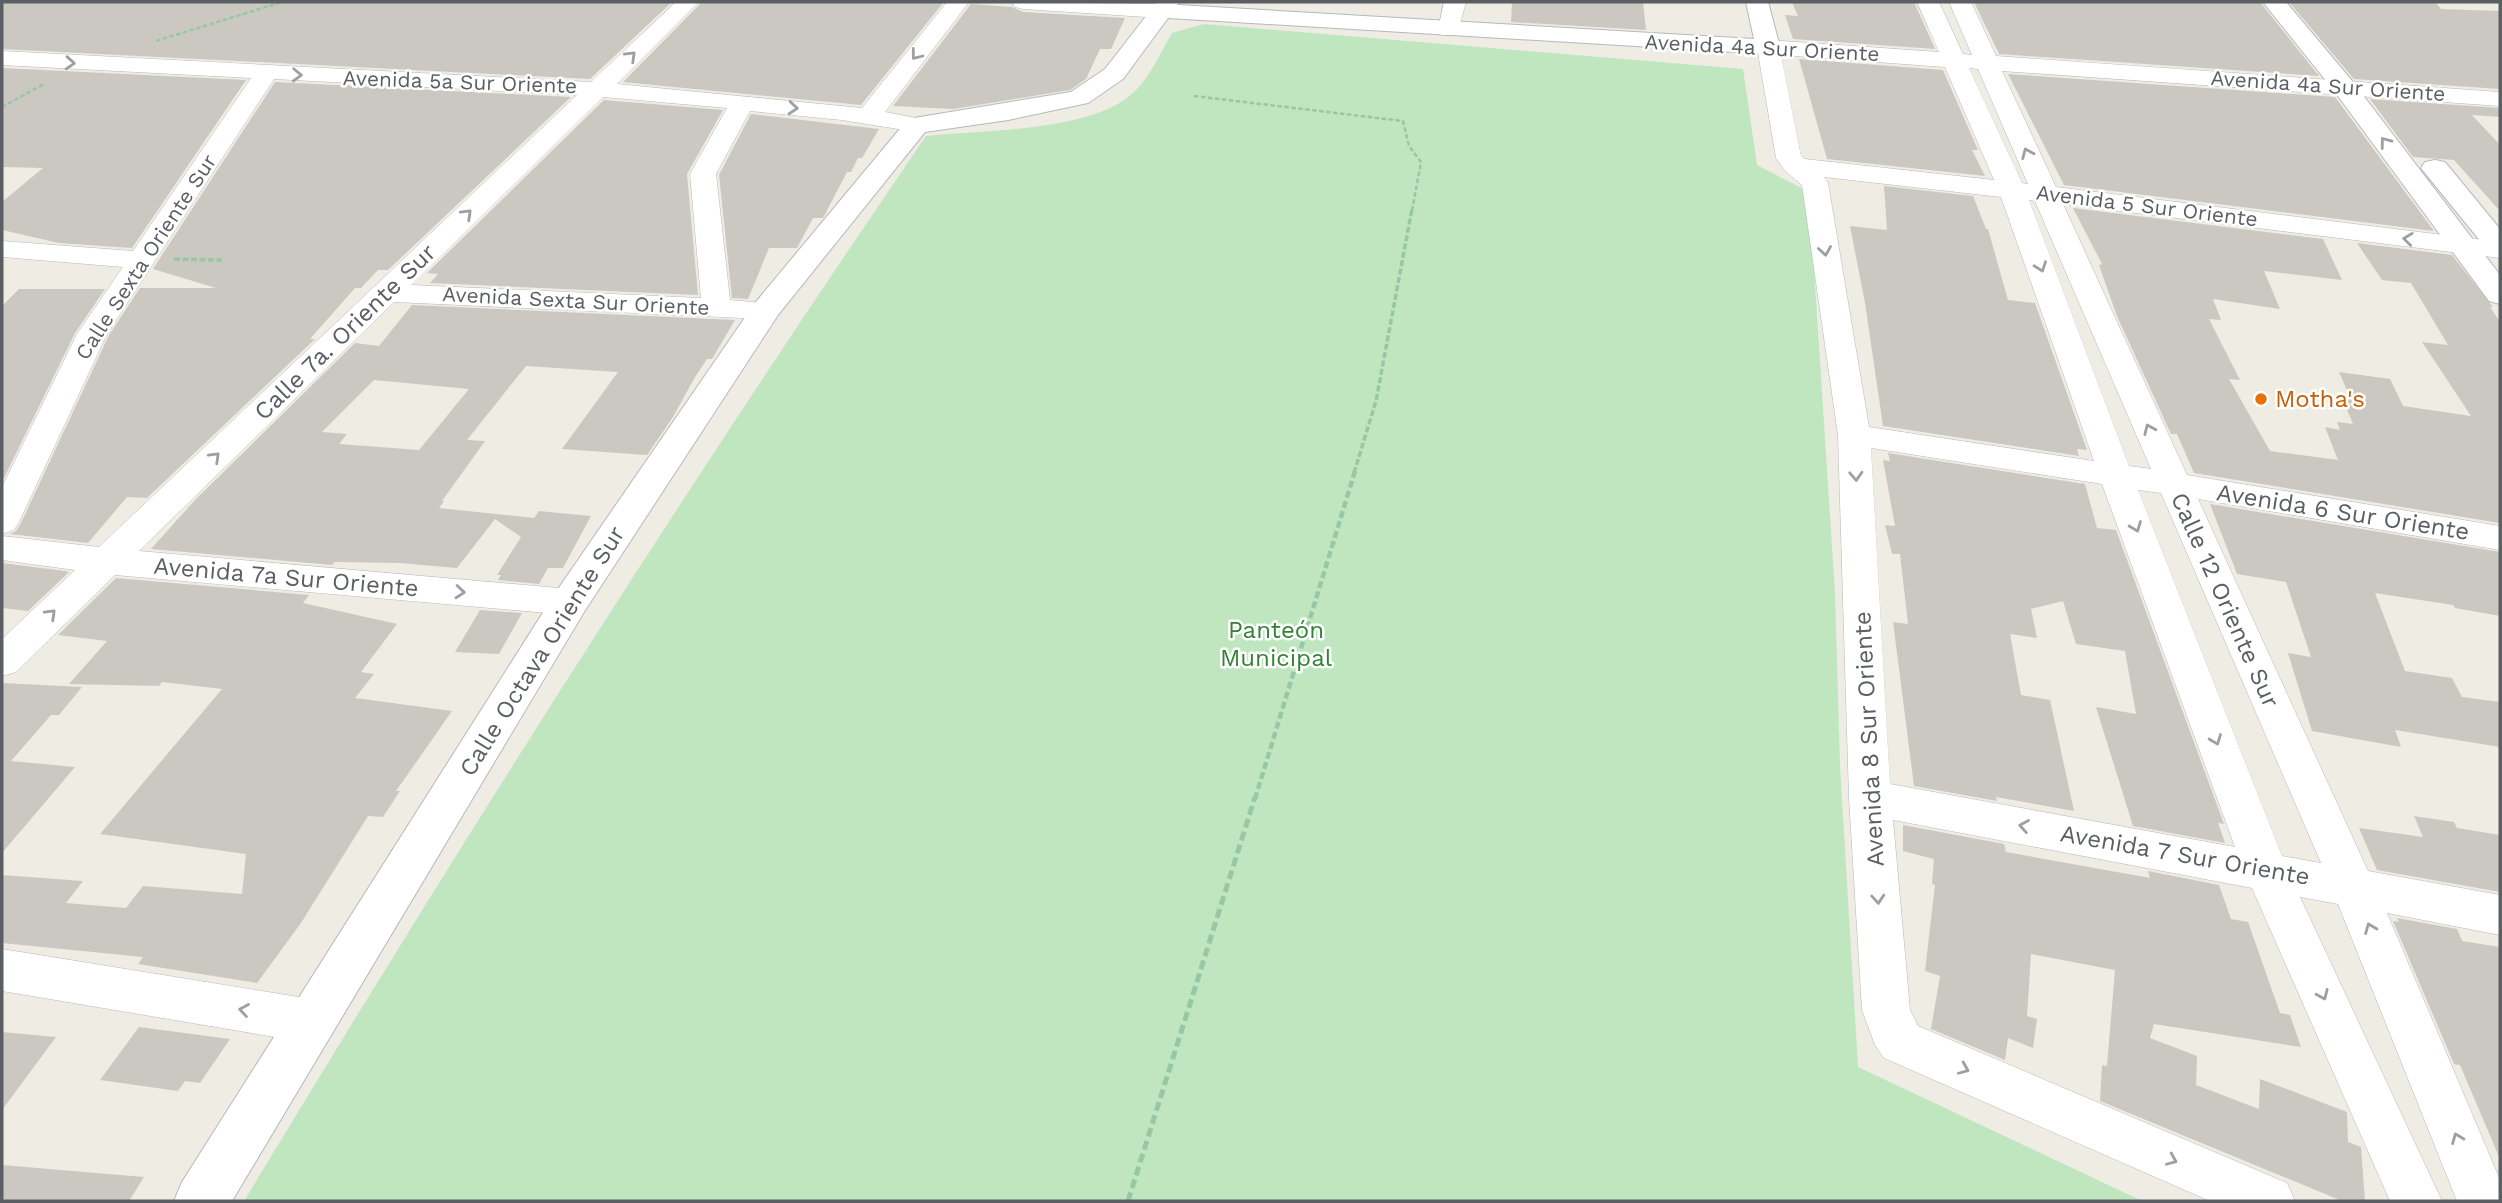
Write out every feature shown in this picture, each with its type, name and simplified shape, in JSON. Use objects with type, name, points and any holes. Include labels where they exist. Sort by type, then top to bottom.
[{"type":"street","name":"Calle 7a. Oriente Sur","points":[[2,662],[688,2]]},
{"type":"street","points":[[870,115],[958,2]]},
{"type":"street","name":"Avenida 4a Sur Oriente","points":[[1023,2],[1165,6],[1449,30],[1987,61],[2499,99]]},
{"type":"street","points":[[1449,30],[1455,2]]},
{"type":"street","points":[[1757,2],[1768,47]]},
{"type":"street","name":"Calle 12 Oriente Sur","points":[[1928,2],[1952,59],[2033,202],[2174,484],[2353,886],[2483,1201]]},
{"type":"street","name":"Calle 12 Oriente Sur","points":[[1960,2],[1987,61],[2116,476],[2266,871],[2416,1201]]},
{"type":"street","points":[[2274,2],[2358,88],[2489,256]]},
{"type":"street","points":[[2302,2],[2358,88],[2489,256],[2500,295]]},
{"type":"street","points":[[917,125],[1008,113],[1079,99],[1114,74],[1165,6]]},
{"type":"street","name":"Avenida 8 Sur Oriente","points":[[1768,47],[1789,158],[1804,174],[1854,435],[1870,798],[1886,1010],[1892,1029],[1901,1042],[2269,1201]]},
{"type":"street","name":"Avenida 5a Sur Oriente","points":[[2,58],[599,88],[870,115],[917,125]]},
{"type":"street","name":"Calle Sexta Oriente Sur","points":[[2,522],[92,334],[266,73]]},
{"type":"street","points":[[716,307],[703,174],[742,103]]},
{"type":"street","name":"Calle Octava Oriente Sur","points":[[201,1201],[570,602],[766,310],[917,125]]},
{"type":"street","name":"Avenida 5 Sur Oriente","points":[[1804,174],[2489,256]]},
{"type":"street","points":[[2,248],[141,260]]},
{"type":"street","name":"Avenida Sexta Sur Oriente","points":[[386,293],[766,310]]},
{"type":"street","name":"Avenida 6 Sur Oriente","points":[[1854,435],[2500,538]]},
{"type":"street","name":"Avenida 7a Sur Oriente","points":[[2,548],[106,561],[570,602]]},
{"type":"street","name":"Avenida 7 Sur Oriente","points":[[1870,798],[2500,915]]},
{"type":"street","points":[[2,970],[311,1021]]},
{"type":"path","points":[[155,42],[282,2]]},
{"type":"path","points":[[1128,1201],[1286,700],[1376,401],[1421,162],[1409,146],[1403,121],[1194,96]]},
{"type":"path","points":[[141,260],[222,260]]},
{"type":"green space","name":"Panteón Municipal","points":[[1204,24],[1743,69],[1757,165],[1809,192],[1835,593],[1840,766],[1858,1067],[2142,1201],[244,1201],[409,931],[663,531],[926,136],[1036,127],[1092,115],[1116,105],[1140,86],[1172,33]]},
{"type":"building","points":[[2,2],[672,2],[590,79],[2,49]]},
{"type":"building","points":[[702,2],[943,3],[861,105],[623,82]]},
{"type":"building","points":[[1512,2],[1643,2],[1646,30],[1511,22]]},
{"type":"building","points":[[1792,2],[1914,2],[1935,49],[1793,39],[1785,15],[1798,16]]},
{"type":"building","points":[[1974,2],[2260,2],[2319,76],[1999,54]]},
{"type":"building","points":[[2289,2],[2436,3],[2441,9],[2500,11],[2500,89],[2354,79]]},
{"type":"building","points":[[971,4],[1012,7],[1023,12],[1125,18],[1111,49],[1100,49],[1086,79],[1070,90],[953,109],[893,106]]},
{"type":"building","points":[[1799,59],[1943,70],[1978,150],[1972,150],[1985,176],[1827,159]]},
{"type":"building","points":[[2,68],[246,80],[132,248],[59,243],[2,230],[2,202],[43,168],[2,167]]},
{"type":"building","points":[[2008,74],[2335,97],[2434,231],[2064,185]]},
{"type":"building","points":[[275,82],[571,97],[388,270],[378,270],[361,288],[355,288],[310,339],[315,339],[147,498],[127,497],[88,543],[10,534],[16,531],[21,523],[109,335],[140,288],[216,288],[153,269]]},
{"type":"building","points":[[2370,99],[2500,108],[2500,117],[2472,115],[2500,145],[2500,211],[2454,160],[2413,157]]},
{"type":"building","points":[[604,100],[723,110],[687,174],[698,295],[430,283],[438,274],[427,273]]},
{"type":"building","points":[[751,114],[879,129],[862,158],[858,158],[851,172],[847,172],[823,218],[813,218],[797,248],[769,248],[748,299],[732,298],[719,175]]},
{"type":"building","points":[[1884,186],[1973,196],[1988,229],[2008,300],[2035,303],[2087,450],[2077,449],[2079,456],[1883,426],[1865,303],[1850,226],[1887,230]]},
{"type":"building","points":[[2073,208],[2323,239],[2342,280],[2264,271],[2280,309],[2213,299],[2221,320],[2209,319],[2240,380],[2229,379],[2270,451],[2338,460],[2325,427],[2340,430],[2337,422],[2353,424],[2341,395],[2350,397],[2339,372],[2390,379],[2403,406],[2471,416],[2422,342],[2448,345],[2411,283],[2382,280],[2357,243],[2452,255],[2493,307],[2490,307],[2500,322],[2500,523],[2194,473],[2177,434],[2171,434],[2117,316],[2099,265],[2102,264]]},
{"type":"building","points":[[19,289],[105,289],[75,333],[2,482],[2,306]]},
{"type":"building","points":[[412,305],[735,320],[712,359],[707,359],[695,377],[673,417],[647,455],[562,449],[618,372],[526,366],[467,440],[485,441],[439,508],[534,518],[539,511],[591,516],[563,568],[548,568],[539,584],[498,580],[501,575],[497,575],[521,537],[495,519],[457,568],[399,563],[335,562],[332,565],[151,549],[196,499],[355,343],[379,346]],"holes":[[[374,380],[469,389],[419,450],[339,444],[347,434],[322,432]]]},
{"type":"building","points":[[1888,453],[2085,484],[2097,528],[2116,530],[2224,824],[2218,823],[2225,843],[2133,826],[2096,707],[2136,714],[2125,651],[2076,644],[2063,601],[2031,609],[2037,638],[2010,634],[2021,695],[2050,700],[2074,811],[1914,786],[1893,622],[1908,624],[1900,554],[1892,554],[1885,525],[1895,526],[1883,460],[1890,461]]},
{"type":"building","points":[[2210,504],[2500,552],[2500,616],[2455,608],[2453,605],[2375,593],[2405,671],[2452,678],[2462,697],[2500,702],[2500,747],[2395,730],[2401,747],[2312,731],[2288,653],[2311,657],[2286,582],[2237,574]]},
{"type":"building","points":[[2,563],[69,572],[28,611],[2,608]]},
{"type":"building","points":[[116,578],[309,595],[303,603],[397,624],[361,672],[374,674],[355,698],[452,711],[396,791],[400,791],[383,817],[368,816],[301,923],[257,983],[138,964],[143,957],[2,943],[2,875],[83,881],[66,903],[126,908],[143,886],[242,894],[246,854],[100,834],[222,689],[162,682],[159,686],[69,684],[107,641],[58,635]]},
{"type":"building","points":[[480,610],[522,613],[499,654],[455,652]]},
{"type":"building","points":[[2,683],[82,687],[59,715],[51,715],[11,761],[75,767],[2,853]]},
{"type":"building","points":[[2414,816],[2454,822],[2457,828],[2500,835],[2500,892],[2377,870],[2359,828],[2423,837]]},
{"type":"building","points":[[1903,825],[2004,844],[2006,852],[2150,878],[2148,871],[2219,885],[2231,919],[2248,922],[2280,1013],[2290,1015],[2301,1047],[2154,1024],[2150,1038],[2197,1056],[2196,1085],[2259,1109],[2260,1079],[2347,1112],[2348,1142],[2361,1147],[2365,1201],[2342,1201],[2100,1101],[2102,1065],[2107,1066],[2115,970],[2031,954],[2027,1016],[2037,1019],[2033,1048],[2008,1038],[2005,1060],[1931,1029],[1940,976],[1925,971],[1935,885],[1932,884],[1934,859],[1903,851]]},
{"type":"building","points":[[2397,918],[2457,929],[2462,941],[2500,947],[2500,1159],[2460,1065],[2454,1064],[2393,921],[2399,922]]},
{"type":"building","points":[[139,1027],[230,1039],[200,1083],[185,1081],[178,1091],[100,1080]]},
{"type":"building","points":[[2,1032],[56,1037],[2,1110]]},
{"type":"building","points":[[2,1165],[144,1177],[129,1201],[2,1201]]},
{"type":"place","name":"Motha's","points":[[2261,399]]}]
